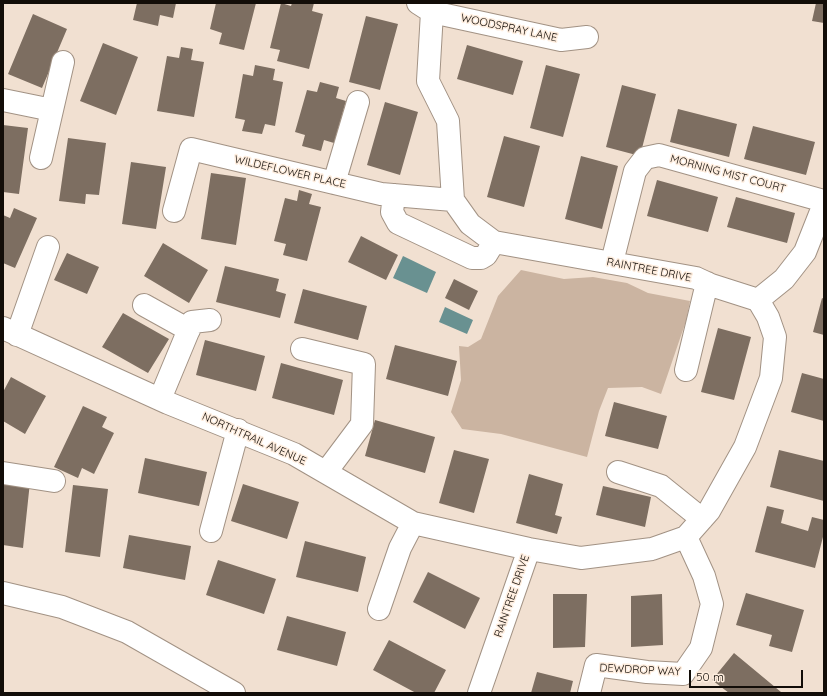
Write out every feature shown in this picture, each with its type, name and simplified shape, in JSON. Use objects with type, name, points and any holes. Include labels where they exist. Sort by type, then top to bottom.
[{"type":"street","name":"WOODSPRAY LANE","points":[[425,7],[561,40],[586,38]]},
{"type":"street","points":[[425,7],[428,81],[448,121],[453,200]]},
{"type":"street","points":[[41,158],[63,62]]},
{"type":"street","points":[[3,100],[52,110]]},
{"type":"street","points":[[334,183],[358,102]]},
{"type":"street","name":"WILDEFLOWER PLACE","points":[[174,211],[191,149],[381,194],[453,200]]},
{"type":"street","name":"MORNING MIST COURT","points":[[612,262],[635,171],[645,158],[660,155],[824,202]]},
{"type":"street","points":[[394,195],[392,212],[398,223],[472,258],[481,258],[486,255],[494,242]]},
{"type":"street","name":"RAINTREE DRIVE","points":[[453,200],[470,224],[494,242],[696,278],[758,300]]},
{"type":"street","points":[[686,537],[709,511],[745,446],[771,378],[775,337],[768,317],[758,300],[784,279],[805,252],[824,202]]},
{"type":"street","points":[[10,331],[48,247]]},
{"type":"street","points":[[686,370],[707,283]]},
{"type":"street","points":[[144,305],[189,330]]},
{"type":"street","points":[[160,399],[192,322],[210,320]]},
{"type":"street","name":"NORTHTRAIL AVENUE","points":[[10,331],[160,399],[294,454],[413,523],[529,549]]},
{"type":"street","points":[[302,349],[364,364],[362,424],[326,472]]},
{"type":"street","points":[[211,531],[238,430]]},
{"type":"street","points":[[618,472],[661,486],[702,519]]},
{"type":"street","points":[[3,473],[54,481]]},
{"type":"street","points":[[379,609],[400,548],[413,523]]},
{"type":"street","name":"RAINTREE DRIVE","points":[[479,693],[529,549],[581,558],[652,548],[686,537]]},
{"type":"street","name":"DEWDROP WAY","points":[[589,693],[596,665],[647,672],[683,674],[701,648],[712,604],[704,576],[686,537]]},
{"type":"street","points":[[3,593],[62,607],[127,632],[234,693]]},
{"type":"shaded area","points":[[521,270],[564,279],[593,277],[627,283],[648,293],[690,301],[686,321],[661,394],[642,387],[608,388],[599,411],[587,457],[501,434],[462,429],[451,412],[461,380],[459,346],[468,347],[481,339],[498,296]]},
{"type":"water","points":[[403,256],[436,272],[427,293],[393,278]]},
{"type":"water","points":[[445,307],[473,320],[467,334],[439,322]]},
{"type":"building","points":[[137,3],[176,3],[173,18],[160,15],[158,26],[133,20]]},
{"type":"building","points":[[216,3],[256,3],[244,50],[219,44],[222,33],[210,29]]},
{"type":"building","points":[[281,3],[291,6],[292,3],[314,3],[312,11],[323,14],[309,69],[277,61],[280,50],[270,48]]},
{"type":"building","points":[[816,3],[824,3],[824,23],[812,21]]},
{"type":"building","points":[[33,14],[67,29],[42,88],[8,74]]},
{"type":"building","points":[[366,16],[398,24],[380,90],[349,82]]},
{"type":"building","points":[[103,43],[138,57],[116,115],[80,101]]},
{"type":"building","points":[[467,45],[523,61],[513,95],[457,79]]},
{"type":"building","points":[[181,47],[193,49],[191,60],[204,62],[194,117],[157,111],[167,56],[179,58]]},
{"type":"building","points":[[255,65],[275,69],[273,80],[283,82],[275,126],[265,124],[262,134],[242,131],[245,120],[235,118],[243,74],[253,76]]},
{"type":"building","points":[[546,65],[580,74],[563,137],[530,128]]},
{"type":"building","points":[[320,82],[339,87],[336,98],[346,101],[334,143],[324,140],[321,151],[302,146],[305,135],[295,132],[307,90],[317,92]]},
{"type":"building","points":[[622,85],[656,94],[640,156],[606,147]]},
{"type":"building","points":[[385,102],[418,112],[400,175],[367,165]]},
{"type":"building","points":[[678,109],[737,124],[729,157],[670,142]]},
{"type":"building","points":[[3,125],[28,128],[19,194],[3,192]]},
{"type":"building","points":[[753,126],[815,142],[806,175],[744,159]]},
{"type":"building","points":[[504,136],[540,146],[524,207],[487,197]]},
{"type":"building","points":[[68,138],[106,143],[99,195],[86,194],[85,204],[59,201]]},
{"type":"building","points":[[581,156],[618,166],[602,229],[565,219]]},
{"type":"building","points":[[131,162],[166,167],[156,229],[122,224]]},
{"type":"building","points":[[211,173],[246,178],[236,245],[201,239]]},
{"type":"building","points":[[657,180],[718,197],[708,232],[647,216]]},
{"type":"building","points":[[299,190],[312,194],[309,204],[321,207],[307,261],[283,255],[286,244],[274,241],[285,198],[297,201]]},
{"type":"building","points":[[736,197],[795,213],[787,243],[727,227]]},
{"type":"building","points":[[14,208],[37,218],[15,268],[3,263],[3,215],[10,218]]},
{"type":"building","points":[[361,236],[398,255],[386,280],[348,262]]},
{"type":"building","points":[[163,243],[208,270],[189,303],[144,276]]},
{"type":"building","points":[[67,253],[99,267],[87,294],[54,280]]},
{"type":"building","points":[[225,266],[279,279],[276,291],[286,294],[280,318],[216,302]]},
{"type":"building","points":[[454,279],[478,291],[469,310],[445,298]]},
{"type":"building","points":[[303,289],[367,306],[358,340],[294,323]]},
{"type":"building","points":[[822,298],[824,299],[824,335],[813,332]]},
{"type":"building","points":[[123,313],[169,339],[148,373],[102,347]]},
{"type":"building","points":[[718,328],[751,337],[734,400],[701,392]]},
{"type":"building","points":[[205,340],[265,356],[256,391],[196,375]]},
{"type":"building","points":[[395,345],[457,361],[448,396],[386,379]]},
{"type":"building","points":[[281,363],[343,380],[334,415],[272,398]]},
{"type":"building","points":[[802,373],[824,379],[824,421],[791,412]]},
{"type":"building","points":[[11,377],[46,396],[25,434],[3,421],[3,392]]},
{"type":"building","points":[[614,402],[667,416],[658,449],[605,436]]},
{"type":"building","points":[[83,406],[107,417],[102,427],[114,433],[94,474],[82,468],[78,478],[54,467]]},
{"type":"building","points":[[375,420],[435,437],[425,473],[365,456]]},
{"type":"building","points":[[454,450],[489,459],[474,513],[439,503]]},
{"type":"building","points":[[779,450],[824,461],[824,501],[770,487]]},
{"type":"building","points":[[145,458],[207,472],[199,506],[138,493]]},
{"type":"building","points":[[529,474],[563,484],[555,515],[562,517],[557,534],[516,523]]},
{"type":"building","points":[[3,479],[30,482],[23,548],[3,545]]},
{"type":"building","points":[[243,484],[299,502],[287,539],[231,521]]},
{"type":"building","points":[[73,485],[108,489],[100,557],[65,552]]},
{"type":"building","points":[[603,486],[651,497],[645,527],[596,515]]},
{"type":"building","points":[[767,506],[784,510],[781,523],[808,531],[812,517],[824,520],[824,533],[815,568],[755,552]]},
{"type":"building","points":[[129,535],[191,546],[185,580],[123,568]]},
{"type":"building","points":[[305,541],[366,557],[358,592],[296,577]]},
{"type":"building","points":[[218,560],[276,579],[264,614],[206,595]]},
{"type":"building","points":[[428,572],[480,598],[465,629],[413,602]]},
{"type":"building","points":[[746,593],[804,610],[792,652],[769,646],[772,635],[736,625]]},
{"type":"building","points":[[553,594],[587,594],[585,647],[553,648]]},
{"type":"building","points":[[662,594],[663,645],[631,647],[631,596]]},
{"type":"building","points":[[287,616],[346,632],[337,666],[277,650]]},
{"type":"building","points":[[389,640],[446,670],[434,693],[416,693],[373,670]]},
{"type":"building","points":[[734,653],[781,692],[729,693],[712,680]]},
{"type":"building","points":[[537,672],[573,681],[570,693],[531,693]]}]
